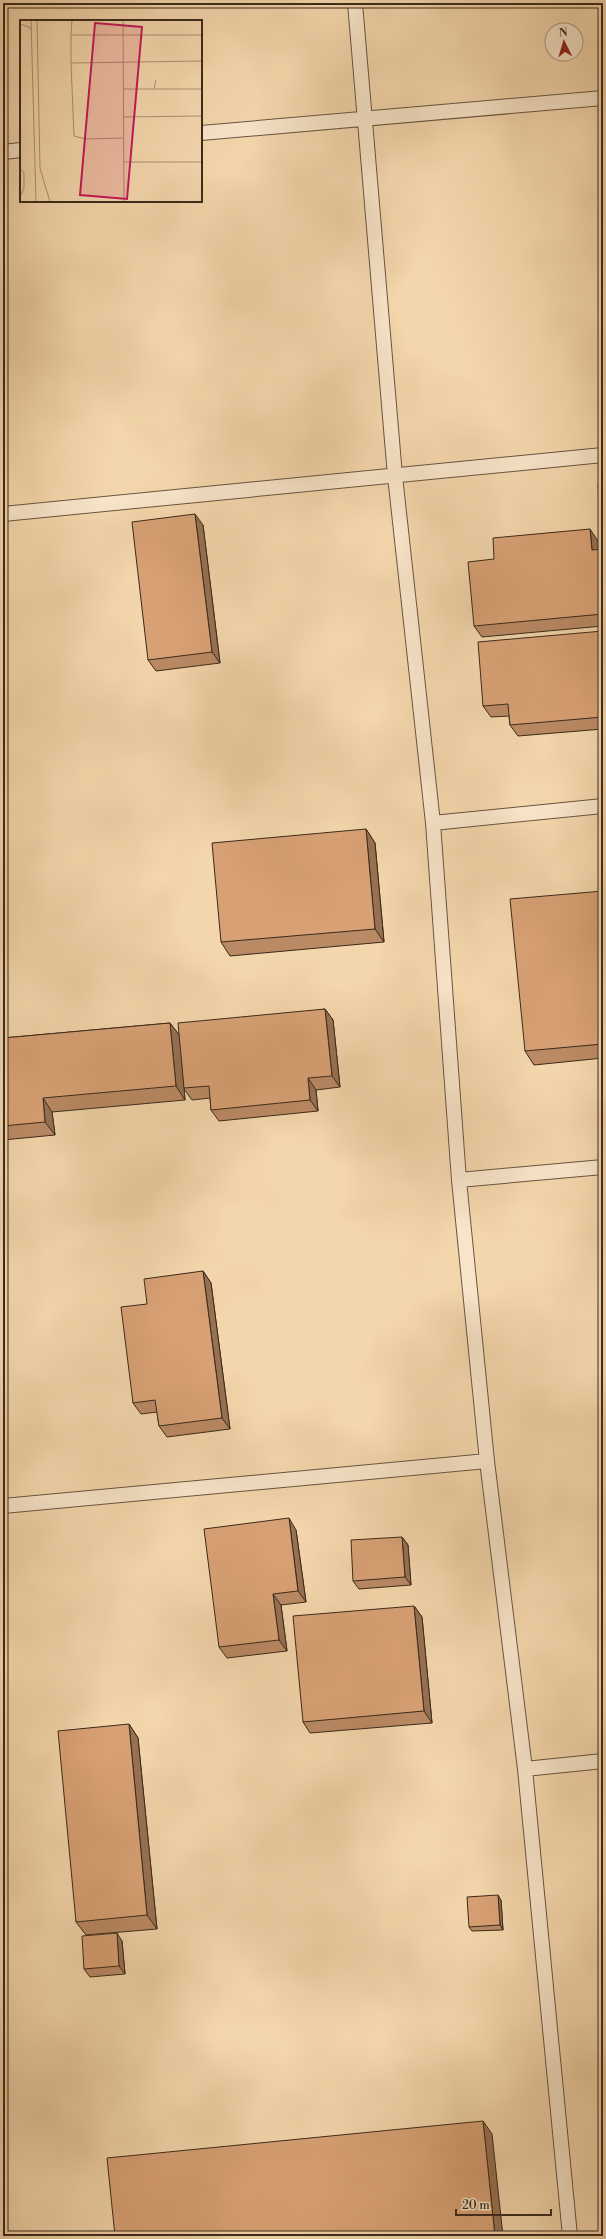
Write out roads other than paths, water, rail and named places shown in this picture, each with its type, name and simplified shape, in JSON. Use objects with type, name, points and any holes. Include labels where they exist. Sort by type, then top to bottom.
[{"type":"lane","points":[[356,3],[395,476],[433,823],[458,1180],[487,1461],[525,1769],[570,2236]]},
{"type":"lane","points":[[202,133],[366,117],[603,98]]},
{"type":"lane","points":[[3,152],[20,150]]},
{"type":"lane","points":[[3,514],[603,455]]},
{"type":"lane","points":[[433,823],[603,806]]},
{"type":"lane","points":[[458,1180],[603,1167]]},
{"type":"lane","points":[[3,1506],[487,1461]]},
{"type":"lane","points":[[525,1769],[603,1761]]}]
